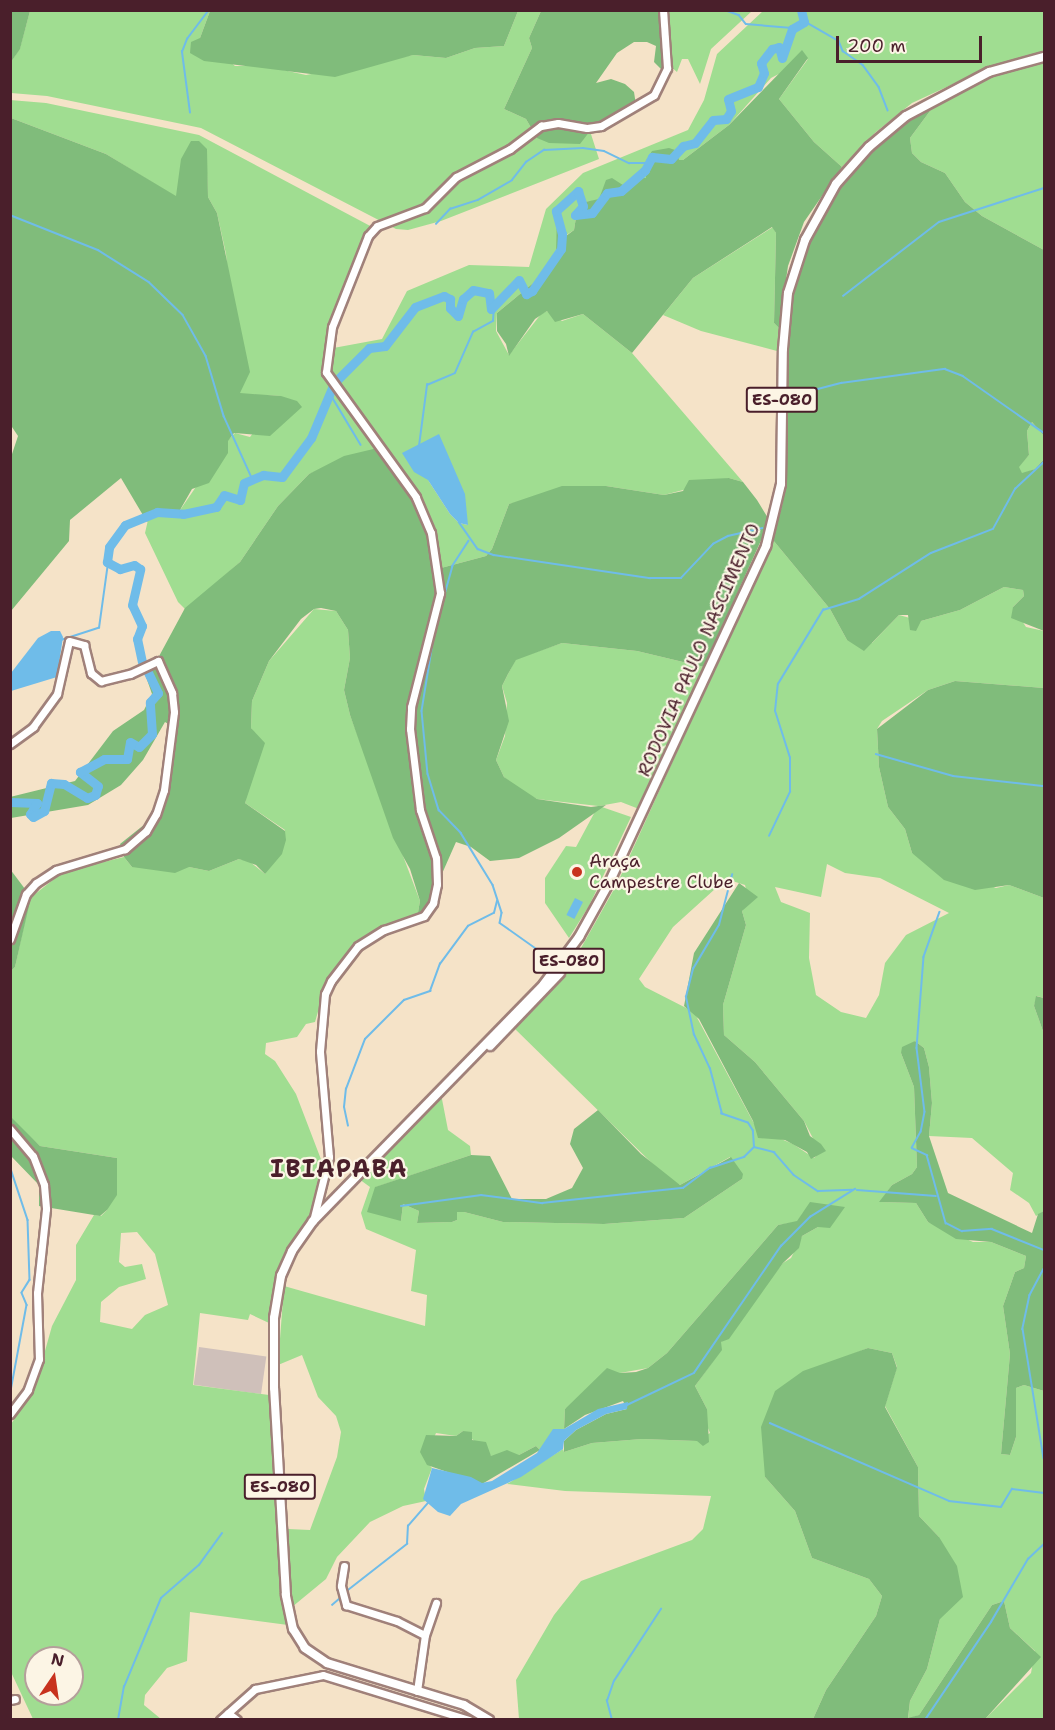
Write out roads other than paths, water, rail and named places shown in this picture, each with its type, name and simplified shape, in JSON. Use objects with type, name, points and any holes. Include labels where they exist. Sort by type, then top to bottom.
[{"type":"main road","name":"RODOVIA PAULO NASCIMENTO","points":[[487,1719],[464,1706],[390,1684],[315,1656],[298,1639],[289,1613],[274,1388],[273,1318],[286,1262],[313,1221],[477,1056],[523,1016],[563,969],[608,898],[628,844],[772,527],[781,484],[787,302],[796,265],[821,209],[848,169],[906,116],[989,72],[1044,57]]},
{"type":"street","points":[[313,1221],[329,1158],[320,1052],[325,994],[331,981],[358,946],[384,930],[424,916],[433,903],[437,884],[436,858],[416,792],[410,729],[411,707],[440,593],[430,533],[416,497],[329,377],[326,361],[332,327],[371,231],[392,218],[425,208],[456,177],[510,149],[541,126],[558,123],[587,128],[601,126],[648,99],[659,88],[667,68],[663,10]]},
{"type":"street","points":[[10,744],[33,727],[57,694],[69,641],[84,645],[91,673],[101,681],[130,674],[158,662],[172,693],[174,712],[166,781],[156,814],[146,831],[125,849],[56,870],[36,883],[26,894],[10,939]]},
{"type":"street","points":[[10,1129],[33,1156],[44,1185],[46,1209],[37,1293],[39,1359],[28,1390],[10,1414]]},
{"type":"street","points":[[344,1566],[341,1586],[345,1605],[397,1621],[425,1635]]},
{"type":"street","points":[[417,1691],[425,1635],[436,1603]]},
{"type":"street","points":[[220,1719],[255,1689],[323,1675],[469,1719]]},
{"type":"street","points":[[387,1693],[390,1684]]},
{"type":"street","points":[[228,1713],[237,1719]]},
{"type":"water","points":[[439,434],[465,494],[468,525],[459,523],[450,514],[428,480],[414,472],[402,453]]},
{"type":"water","points":[[51,631],[60,631],[63,637],[57,677],[11,691],[11,673],[38,638]]},
{"type":"water","points":[[575,898],[583,902],[574,919],[566,915]]},
{"type":"water","points":[[628,1402],[627,1409],[606,1414],[576,1430],[564,1441],[563,1449],[521,1477],[461,1504],[450,1516],[438,1512],[423,1499],[432,1468],[471,1477],[482,1483],[492,1481],[537,1453],[553,1429],[564,1429],[598,1409]]},
{"type":"waterway","points":[[190,113],[182,52],[187,39],[209,10]]},
{"type":"waterway","points":[[725,10],[739,15],[746,24],[792,28]]},
{"type":"waterway","points":[[142,662],[137,639],[142,626],[132,605],[140,569],[134,565],[120,569],[107,562],[109,547],[125,525],[157,512],[183,514],[216,507],[224,495],[240,500],[244,483],[263,475],[282,477],[311,438],[334,383],[369,348],[385,346],[415,307],[444,296],[450,299],[450,308],[458,316],[463,299],[473,290],[489,293],[491,309],[519,280],[526,294],[532,291],[561,249],[562,234],[556,211],[578,191],[583,206],[575,215],[592,213],[607,193],[621,191],[645,170],[652,157],[671,159],[683,146],[695,143],[713,120],[726,119],[731,111],[728,99],[758,87],[764,73],[761,63],[772,49],[779,47],[782,58],[792,29],[804,22],[801,10]]},
{"type":"waterway","points":[[804,21],[839,41],[843,51],[863,65],[879,87],[888,110]]},
{"type":"waterway","points":[[436,224],[450,209],[478,200],[512,180],[526,162],[544,150],[583,148],[604,151],[629,163],[648,163]]},
{"type":"waterway","points":[[843,296],[939,222],[1044,188]]},
{"type":"waterway","points":[[10,215],[98,250],[149,282],[183,315],[206,356],[224,416],[253,480]]},
{"type":"waterway","points":[[419,446],[427,385],[455,373],[473,332],[493,321],[494,307]]},
{"type":"waterway","points":[[791,396],[841,383],[945,369],[963,376],[1044,433]]},
{"type":"waterway","points":[[331,395],[361,445]]},
{"type":"waterway","points":[[769,836],[790,792],[790,758],[775,711],[778,684],[823,610],[859,599],[931,553],[993,529],[1015,489],[1044,462]]},
{"type":"waterway","points":[[459,522],[478,549],[494,555],[650,578],[681,578],[713,544],[728,536],[762,528]]},
{"type":"waterway","points":[[469,541],[453,566],[435,631],[422,711],[428,774],[439,810],[461,833],[493,885],[502,913],[500,923],[555,962]]},
{"type":"waterway","points":[[61,640],[99,628],[108,563]]},
{"type":"waterway","points":[[10,802],[37,803],[30,814],[33,817],[44,811],[51,783],[64,784],[87,798],[95,795],[98,786],[80,772],[104,759],[127,759],[130,742],[139,747],[152,734],[150,702],[158,693],[146,668]]},
{"type":"waterway","points":[[876,754],[953,776],[1044,786]]},
{"type":"waterway","points":[[401,1206],[481,1195],[542,1203],[683,1188],[710,1168],[744,1157],[754,1147],[753,1131],[748,1123],[722,1114],[710,1069],[694,1035],[686,997],[693,969],[719,925],[732,875]]},
{"type":"waterway","points":[[348,1126],[344,1107],[346,1089],[365,1039],[404,1000],[430,991],[440,964],[468,926],[494,913],[497,901]]},
{"type":"waterway","points":[[940,912],[924,957],[917,1048],[925,1112],[921,1132],[912,1148],[927,1155],[946,1223],[962,1231],[992,1229],[1044,1250]]},
{"type":"waterway","points":[[754,1147],[774,1152],[794,1175],[818,1191],[852,1190]]},
{"type":"waterway","points":[[10,1166],[28,1220],[30,1280],[22,1293],[27,1305],[10,1397]]},
{"type":"waterway","points":[[627,1405],[694,1373],[781,1246],[810,1217],[855,1189]]},
{"type":"waterway","points":[[857,1190],[936,1196]]},
{"type":"waterway","points":[[1044,1269],[1030,1295],[1023,1329],[1044,1458]]},
{"type":"waterway","points":[[770,1423],[949,1501],[1001,1507],[1012,1489],[1044,1493]]},
{"type":"waterway","points":[[348,1590],[407,1544],[408,1526],[429,1502]]},
{"type":"waterway","points":[[118,1720],[124,1687],[161,1598],[199,1565],[222,1533]]},
{"type":"waterway","points":[[925,1720],[991,1622],[1028,1559],[1044,1544]]},
{"type":"waterway","points":[[332,1605],[340,1598]]},
{"type":"waterway","points":[[612,1720],[607,1701],[614,1681],[661,1609]]},
{"type":"place","name":"Araça Campestre Clube","points":[[577,872]]},
{"type":"district","name":"IBIAPABA","points":[[339,1170]]}]
